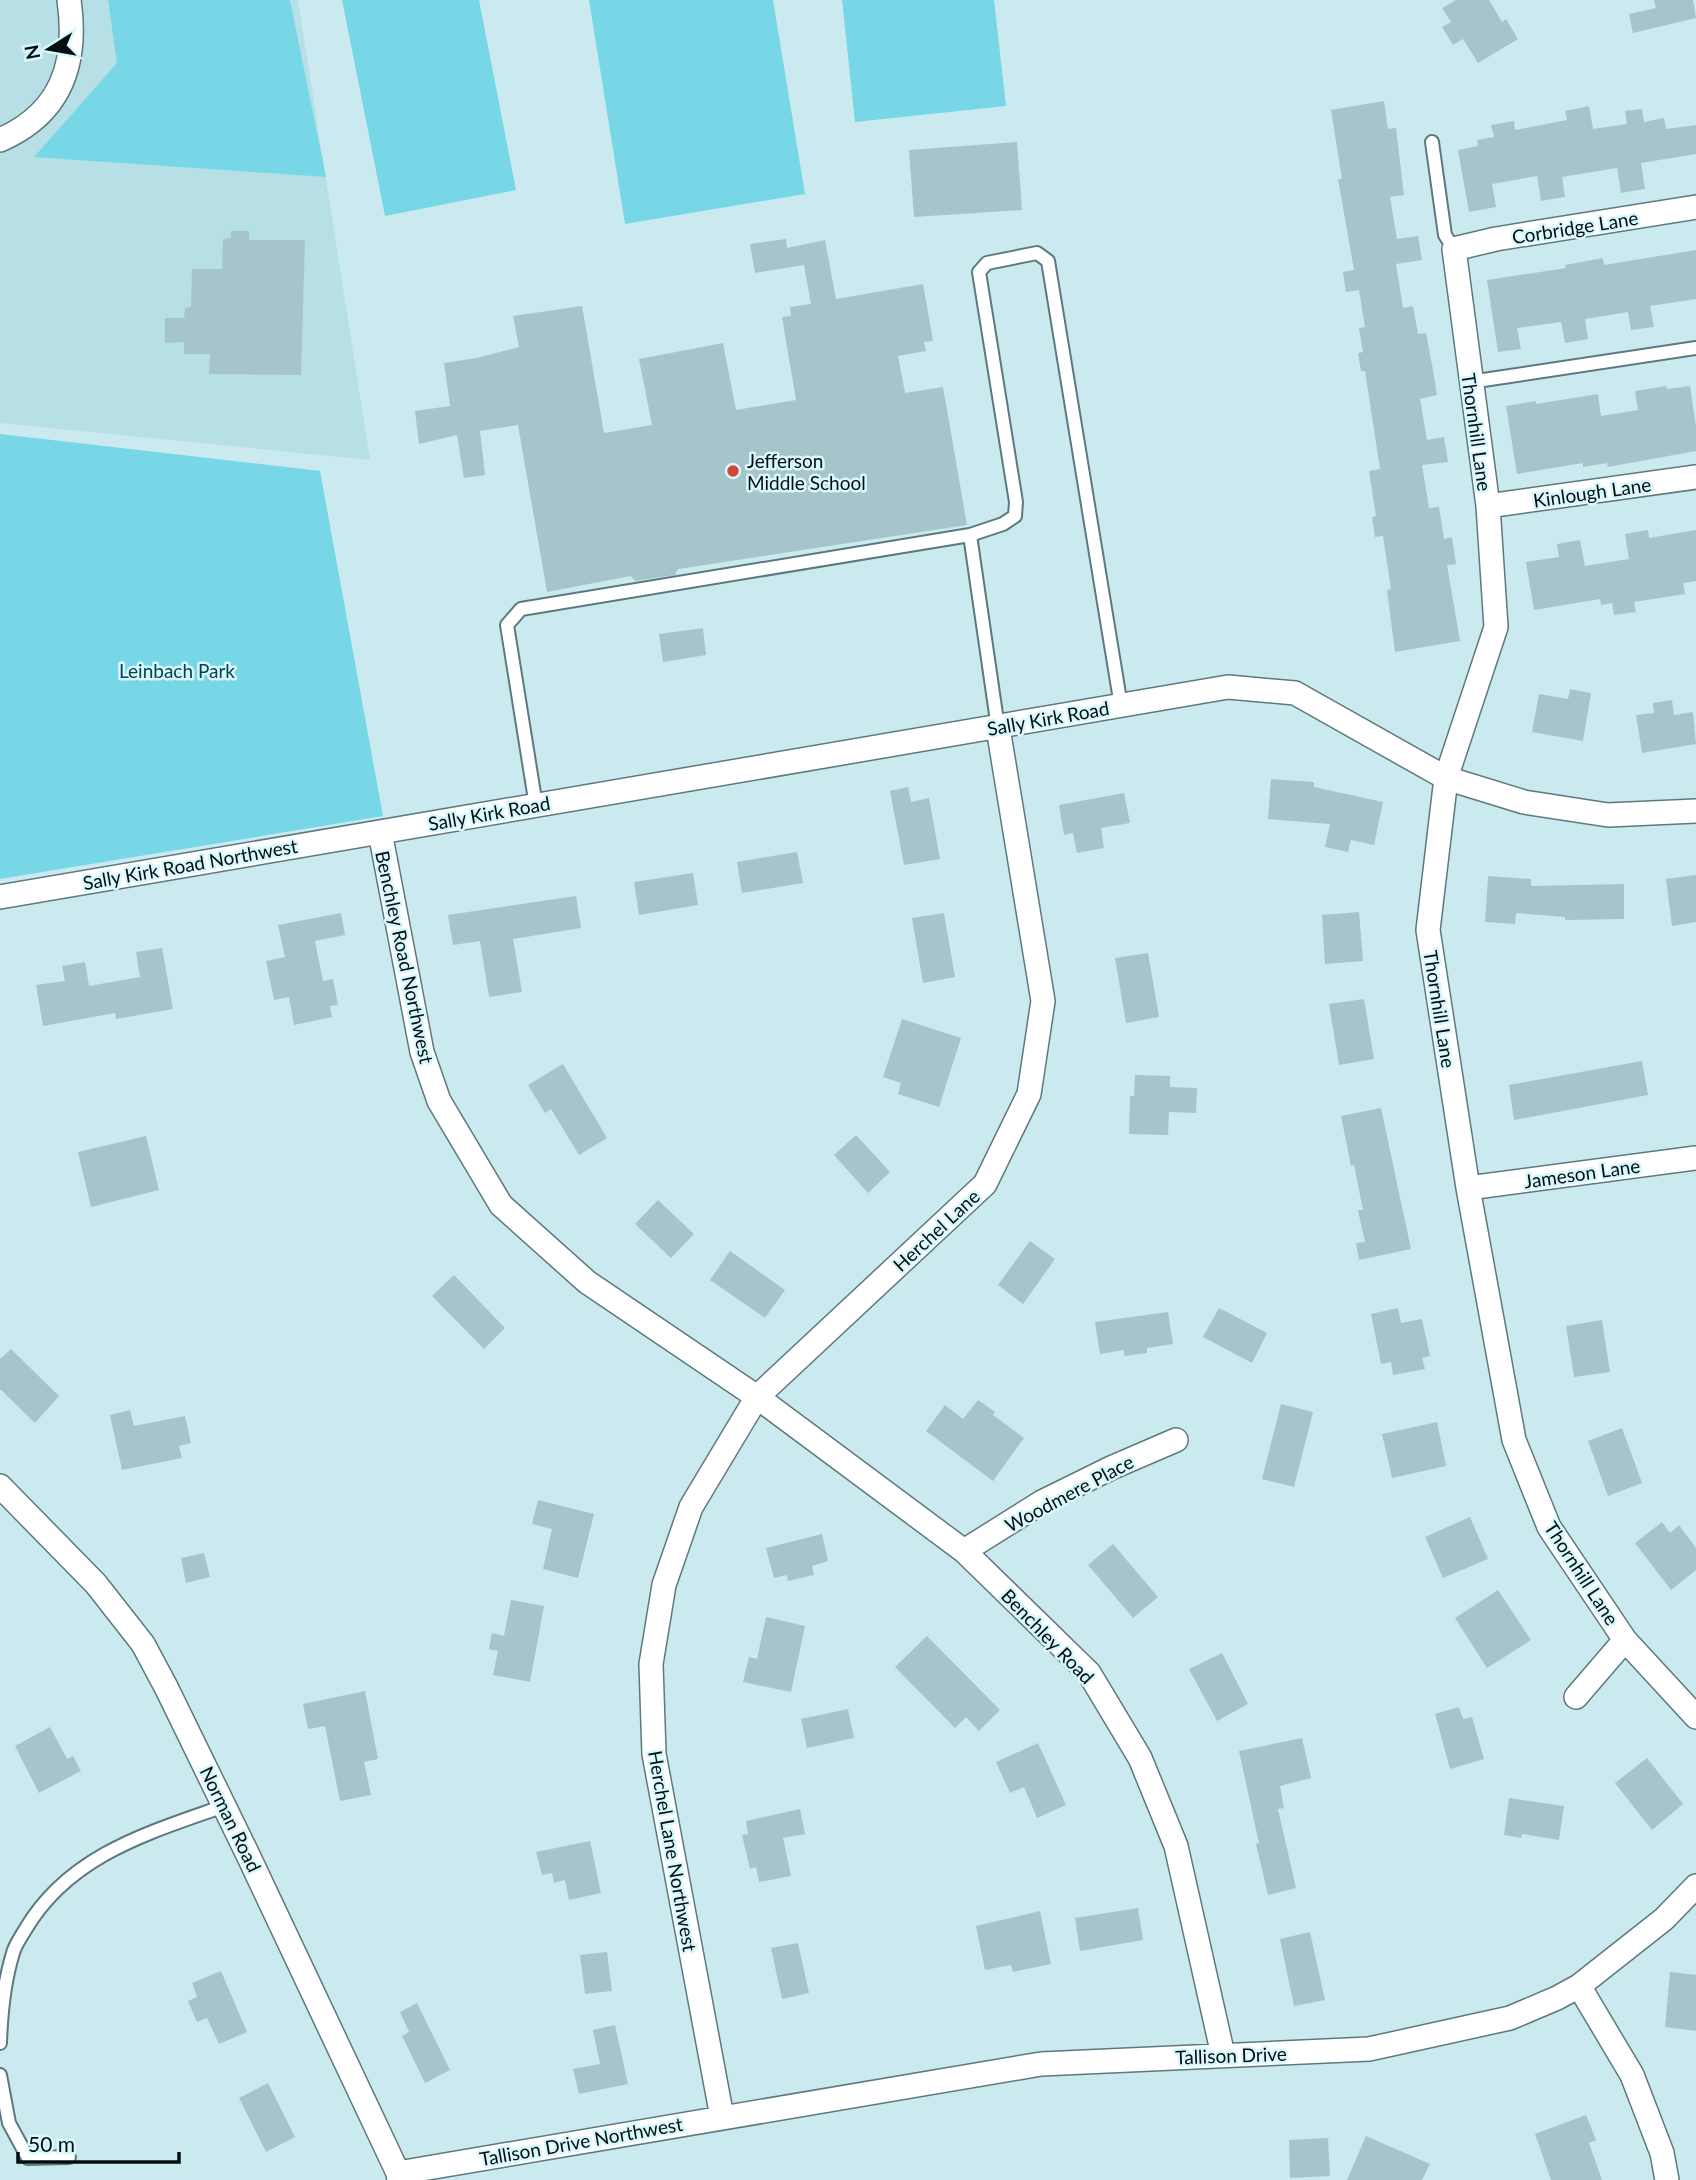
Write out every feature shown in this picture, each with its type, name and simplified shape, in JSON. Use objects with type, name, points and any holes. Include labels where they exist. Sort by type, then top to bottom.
[{"type":"street","points":[[0,140],[19,130],[43,111],[64,78],[73,30],[69,0]]},
{"type":"street","name":"Corbridge Lane","points":[[1454,249],[1496,239],[1696,207]]},
{"type":"street","name":"Thornhill Lane","points":[[1454,249],[1488,506],[1496,627],[1446,778],[1428,930],[1468,1188],[1514,1440],[1549,1527],[1625,1640],[1696,1717]]},
{"type":"street","name":"Kinlough Lane","points":[[1488,506],[1696,477]]},
{"type":"street","name":"Sally Kirk Road","points":[[380,832],[1228,687],[1295,693],[1446,778],[1524,802],[1608,815],[1696,811]]},
{"type":"street","name":"Herchel Lane","points":[[757,1396],[985,1184],[1029,1094],[1043,1001],[998,727]]},
{"type":"street","name":"Benchley Road Northwest","points":[[380,832],[422,1052],[439,1101],[501,1205],[587,1282],[757,1396]]},
{"type":"street","name":"Sally Kirk Road Northwest","points":[[0,897],[380,832]]},
{"type":"street","name":"Jameson Lane","points":[[1468,1188],[1696,1158]]},
{"type":"street","name":"Benchley Road","points":[[757,1396],[964,1551],[1089,1673],[1140,1758],[1176,1846],[1223,2055]]},
{"type":"street","name":"Herchel Lane Northwest","points":[[722,2117],[654,1754],[651,1664],[664,1585],[691,1507],[757,1396]]},
{"type":"street","name":"Woodmere Place","points":[[964,1551],[1042,1502],[1176,1440]]},
{"type":"street","name":"Norman Road","points":[[0,1486],[96,1584],[143,1644],[404,2178]]},
{"type":"street","points":[[1576,1697],[1625,1640]]},
{"type":"street","name":"Tallison Drive","points":[[722,2117],[1041,2064],[1369,2049],[1510,2018],[1579,1986],[1664,1919],[1696,1886]]},
{"type":"street","points":[[1579,1986],[1632,2075],[1662,2153],[1667,2180]]},
{"type":"street","name":"Tallison Drive Northwest","points":[[404,2178],[722,2117]]},
{"type":"lane","points":[[1432,142],[1446,235],[1454,249]]},
{"type":"lane","points":[[536,806],[507,625],[521,609],[970,536],[1003,524],[1015,516],[1016,502],[979,272],[987,262],[1037,253],[1048,261],[1121,706]]},
{"type":"lane","points":[[1470,382],[1696,348]]},
{"type":"lane","points":[[970,536],[998,727]]},
{"type":"lane","points":[[0,2043],[1,2008],[13,1951],[34,1914],[62,1882],[103,1854],[159,1829],[224,1805]]},
{"type":"lane","points":[[0,2075],[9,2123],[28,2158],[69,2157]]},
{"type":"shaded area","points":[[0,0],[298,0],[370,460],[0,423]]},
{"type":"green space","points":[[108,0],[290,0],[326,177],[34,157],[117,63]]},
{"type":"green space","points":[[342,0],[479,0],[516,190],[385,216]]},
{"type":"green space","points":[[589,0],[773,0],[805,194],[625,224]]},
{"type":"green space","points":[[842,0],[994,0],[1006,106],[855,122]]},
{"type":"green space","name":"Leinbach Park","points":[[0,434],[320,471],[383,816],[0,879]]},
{"type":"building","points":[[1456,0],[1489,0],[1502,22],[1506,19],[1518,39],[1478,63],[1463,39],[1453,45],[1442,27],[1451,22],[1442,8]]},
{"type":"building","points":[[1654,0],[1693,0],[1696,18],[1633,33],[1629,14],[1656,8]]},
{"type":"building","points":[[1384,101],[1388,129],[1396,128],[1404,195],[1390,197],[1397,239],[1418,236],[1422,260],[1396,264],[1403,308],[1413,306],[1418,334],[1426,333],[1433,370],[1437,395],[1420,399],[1427,440],[1444,437],[1448,462],[1422,465],[1429,508],[1439,507],[1444,539],[1452,537],[1456,564],[1447,565],[1460,641],[1395,652],[1387,590],[1391,589],[1383,536],[1375,537],[1372,517],[1376,516],[1369,471],[1380,469],[1365,371],[1361,371],[1358,353],[1363,352],[1359,328],[1365,327],[1359,290],[1346,292],[1343,272],[1354,270],[1338,179],[1342,179],[1331,110]]},
{"type":"building","points":[[1589,106],[1593,129],[1627,124],[1625,111],[1642,109],[1644,122],[1664,118],[1666,129],[1696,125],[1696,154],[1641,163],[1645,189],[1621,193],[1617,168],[1562,177],[1565,197],[1541,201],[1537,176],[1492,184],[1496,207],[1469,212],[1458,150],[1478,146],[1477,140],[1494,137],[1491,125],[1514,121],[1515,130],[1567,120],[1565,111]]},
{"type":"building","points":[[1017,142],[1022,210],[914,217],[909,150]]},
{"type":"building","points":[[231,231],[249,231],[249,240],[305,240],[301,375],[209,374],[210,354],[184,354],[184,342],[165,343],[165,318],[184,318],[185,308],[191,307],[192,269],[222,269],[223,239],[231,238]]},
{"type":"building","points":[[786,239],[787,248],[825,240],[836,299],[923,284],[933,341],[924,342],[926,351],[898,356],[905,393],[943,387],[967,525],[678,569],[675,575],[635,581],[631,576],[547,592],[518,425],[480,431],[485,475],[464,478],[457,435],[419,444],[415,411],[450,406],[444,363],[519,347],[513,316],[582,306],[604,433],[652,425],[639,359],[723,343],[736,410],[796,400],[782,317],[791,316],[790,307],[811,304],[804,265],[755,273],[750,244]]},
{"type":"building","points":[[1696,250],[1696,299],[1650,306],[1654,327],[1631,330],[1628,312],[1585,319],[1588,339],[1565,343],[1561,322],[1517,328],[1521,349],[1498,352],[1487,280],[1566,268],[1565,265],[1603,258],[1604,265]]},
{"type":"building","points":[[1666,386],[1667,389],[1690,386],[1696,427],[1696,451],[1608,467],[1607,463],[1583,467],[1583,463],[1517,474],[1506,406],[1598,394],[1601,416],[1638,410],[1635,391]]},
{"type":"building","points":[[1648,530],[1649,538],[1696,530],[1696,581],[1683,583],[1685,594],[1634,602],[1636,612],[1614,615],[1612,603],[1601,605],[1600,599],[1534,610],[1526,562],[1559,557],[1557,544],[1580,540],[1585,566],[1629,559],[1625,534]]},
{"type":"building","points":[[703,628],[706,655],[663,662],[659,634]]},
{"type":"building","points":[[1570,689],[1591,693],[1583,741],[1532,732],[1539,694],[1568,699]]},
{"type":"building","points":[[1672,700],[1674,715],[1693,712],[1696,744],[1642,753],[1636,715],[1654,713],[1653,703]]},
{"type":"building","points":[[1271,779],[1314,782],[1314,787],[1383,802],[1374,845],[1351,840],[1348,852],[1325,847],[1330,824],[1268,819]]},
{"type":"building","points":[[908,787],[911,802],[929,798],[940,859],[904,865],[890,791]]},
{"type":"building","points":[[1124,793],[1130,823],[1101,828],[1104,848],[1077,853],[1073,833],[1064,835],[1059,805]]},
{"type":"building","points":[[797,852],[803,883],[742,893],[737,862]]},
{"type":"building","points":[[693,873],[698,905],[639,915],[634,882]]},
{"type":"building","points":[[1696,875],[1696,922],[1672,926],[1666,879]]},
{"type":"building","points":[[1488,876],[1531,879],[1531,886],[1624,884],[1624,919],[1565,920],[1565,917],[1516,913],[1515,924],[1485,922]]},
{"type":"building","points":[[576,896],[581,928],[513,939],[522,992],[489,997],[480,941],[453,945],[448,915]]},
{"type":"building","points":[[1359,912],[1363,961],[1325,964],[1322,915]]},
{"type":"building","points":[[341,913],[345,935],[315,941],[323,981],[333,979],[338,1005],[330,1006],[332,1017],[294,1025],[289,997],[274,1000],[266,961],[285,957],[278,925]]},
{"type":"building","points":[[944,913],[955,977],[923,983],[912,918]]},
{"type":"building","points":[[162,948],[173,1009],[116,1019],[115,1013],[43,1026],[36,985],[65,981],[62,966],[85,962],[89,986],[140,977],[136,952]]},
{"type":"building","points":[[1148,953],[1159,1017],[1126,1023],[1115,958]]},
{"type":"building","points":[[1364,999],[1374,1059],[1339,1065],[1329,1004]]},
{"type":"building","points":[[902,1019],[961,1038],[939,1107],[898,1094],[901,1083],[883,1077]]},
{"type":"building","points":[[1642,1061],[1648,1095],[1514,1120],[1509,1085]]},
{"type":"building","points":[[563,1064],[607,1138],[579,1155],[551,1109],[545,1113],[528,1085]]},
{"type":"building","points":[[1135,1075],[1170,1076],[1170,1087],[1197,1088],[1196,1113],[1169,1112],[1168,1135],[1129,1134],[1130,1096],[1134,1096]]},
{"type":"building","points":[[1381,1108],[1411,1249],[1359,1260],[1356,1243],[1365,1242],[1358,1210],[1363,1210],[1341,1116]]},
{"type":"building","points":[[856,1135],[890,1172],[868,1193],[834,1155]]},
{"type":"building","points":[[146,1136],[159,1190],[91,1207],[78,1152]]},
{"type":"building","points":[[658,1200],[694,1234],[671,1258],[635,1224]]},
{"type":"building","points":[[1030,1241],[1055,1259],[1023,1304],[998,1285]]},
{"type":"building","points":[[730,1251],[785,1290],[765,1318],[710,1280]]},
{"type":"building","points":[[454,1275],[505,1328],[484,1349],[432,1296]]},
{"type":"building","points":[[1219,1308],[1267,1333],[1252,1363],[1203,1337]]},
{"type":"building","points":[[1398,1308],[1401,1323],[1422,1319],[1430,1356],[1422,1358],[1425,1369],[1393,1375],[1391,1362],[1381,1364],[1371,1314]]},
{"type":"building","points":[[1168,1312],[1173,1344],[1147,1348],[1147,1353],[1124,1356],[1124,1350],[1100,1354],[1095,1322]]},
{"type":"building","points":[[1602,1320],[1610,1372],[1574,1377],[1566,1326]]},
{"type":"building","points":[[11,1349],[59,1396],[35,1423],[0,1389],[0,1359]]},
{"type":"building","points":[[978,1400],[1024,1438],[993,1481],[926,1431],[945,1405],[963,1419]]},
{"type":"building","points":[[1281,1404],[1313,1412],[1294,1487],[1262,1479]]},
{"type":"building","points":[[130,1410],[134,1426],[185,1416],[191,1443],[179,1446],[182,1458],[122,1470],[110,1415]]},
{"type":"building","points":[[1437,1422],[1446,1466],[1392,1478],[1382,1434]]},
{"type":"building","points":[[1622,1428],[1642,1483],[1608,1496],[1588,1441]]},
{"type":"building","points":[[538,1500],[594,1514],[578,1578],[543,1569],[552,1529],[532,1524]]},
{"type":"building","points":[[1470,1517],[1488,1559],[1443,1578],[1425,1537]]},
{"type":"building","points":[[1662,1522],[1670,1533],[1679,1525],[1696,1548],[1696,1570],[1671,1590],[1635,1543]]},
{"type":"building","points":[[822,1534],[828,1561],[812,1566],[814,1575],[788,1581],[787,1575],[774,1578],[766,1548]]},
{"type":"building","points":[[1113,1544],[1158,1597],[1133,1618],[1088,1565]]},
{"type":"building","points":[[204,1553],[210,1577],[186,1583],[181,1558]]},
{"type":"building","points":[[1498,1590],[1531,1640],[1487,1668],[1455,1618]]},
{"type":"building","points":[[511,1600],[544,1606],[530,1682],[493,1675],[498,1651],[489,1649],[492,1633],[504,1636]]},
{"type":"building","points":[[766,1617],[805,1626],[791,1692],[743,1682],[749,1657],[757,1659]]},
{"type":"building","points":[[927,1636],[1000,1710],[979,1731],[966,1717],[955,1728],[895,1667]]},
{"type":"building","points":[[1222,1653],[1248,1704],[1217,1721],[1189,1669]]},
{"type":"building","points":[[365,1691],[378,1759],[364,1762],[371,1795],[340,1801],[325,1726],[308,1729],[303,1704]]},
{"type":"building","points":[[1459,1707],[1463,1719],[1472,1717],[1484,1759],[1450,1769],[1435,1714]]},
{"type":"building","points":[[848,1709],[854,1738],[807,1748],[801,1719]]},
{"type":"building","points":[[50,1727],[67,1759],[73,1756],[81,1771],[39,1793],[15,1746]]},
{"type":"building","points":[[1302,1738],[1311,1778],[1280,1786],[1284,1808],[1278,1809],[1296,1888],[1268,1895],[1239,1751]]},
{"type":"building","points":[[1038,1743],[1066,1805],[1037,1818],[1024,1787],[1010,1793],[996,1762]]},
{"type":"building","points":[[1647,1758],[1683,1804],[1652,1830],[1615,1783]]},
{"type":"building","points":[[1509,1798],[1564,1806],[1559,1840],[1522,1834],[1521,1838],[1504,1835]]},
{"type":"building","points":[[800,1809],[805,1834],[783,1838],[791,1876],[759,1882],[756,1867],[750,1869],[742,1835],[748,1834],[746,1821]]},
{"type":"building","points":[[590,1841],[601,1893],[569,1900],[565,1880],[554,1883],[552,1873],[542,1875],[536,1852]]},
{"type":"building","points":[[1138,1908],[1143,1940],[1080,1951],[1075,1918]]},
{"type":"building","points":[[1040,1911],[1051,1964],[1013,1972],[1011,1965],[985,1970],[976,1926]]},
{"type":"building","points":[[1310,1932],[1325,2000],[1294,2006],[1280,1939]]},
{"type":"building","points":[[798,1943],[809,1993],[782,1999],[771,1948]]},
{"type":"building","points":[[607,1952],[612,1991],[585,1994],[580,1955]]},
{"type":"building","points":[[221,1971],[247,2032],[219,2044],[207,2018],[197,2022],[188,2001],[197,1997],[192,1983]]},
{"type":"building","points":[[1670,1972],[1696,1975],[1696,2031],[1665,2027]]},
{"type":"building","points":[[417,2003],[450,2070],[425,2083],[402,2036],[409,2032],[400,2012]]},
{"type":"building","points":[[615,2025],[628,2084],[579,2094],[573,2069],[600,2064],[593,2030]]},
{"type":"building","points":[[268,2083],[295,2137],[266,2152],[239,2098]]},
{"type":"building","points":[[1586,2115],[1596,2140],[1589,2143],[1602,2180],[1551,2180],[1535,2134]]},
{"type":"building","points":[[1366,2136],[1430,2164],[1422,2180],[1347,2180]]},
{"type":"building","points":[[1328,2138],[1330,2176],[1290,2178],[1289,2140]]},
{"type":"place","name":"Jefferson Middle School","points":[[733,471]]}]
